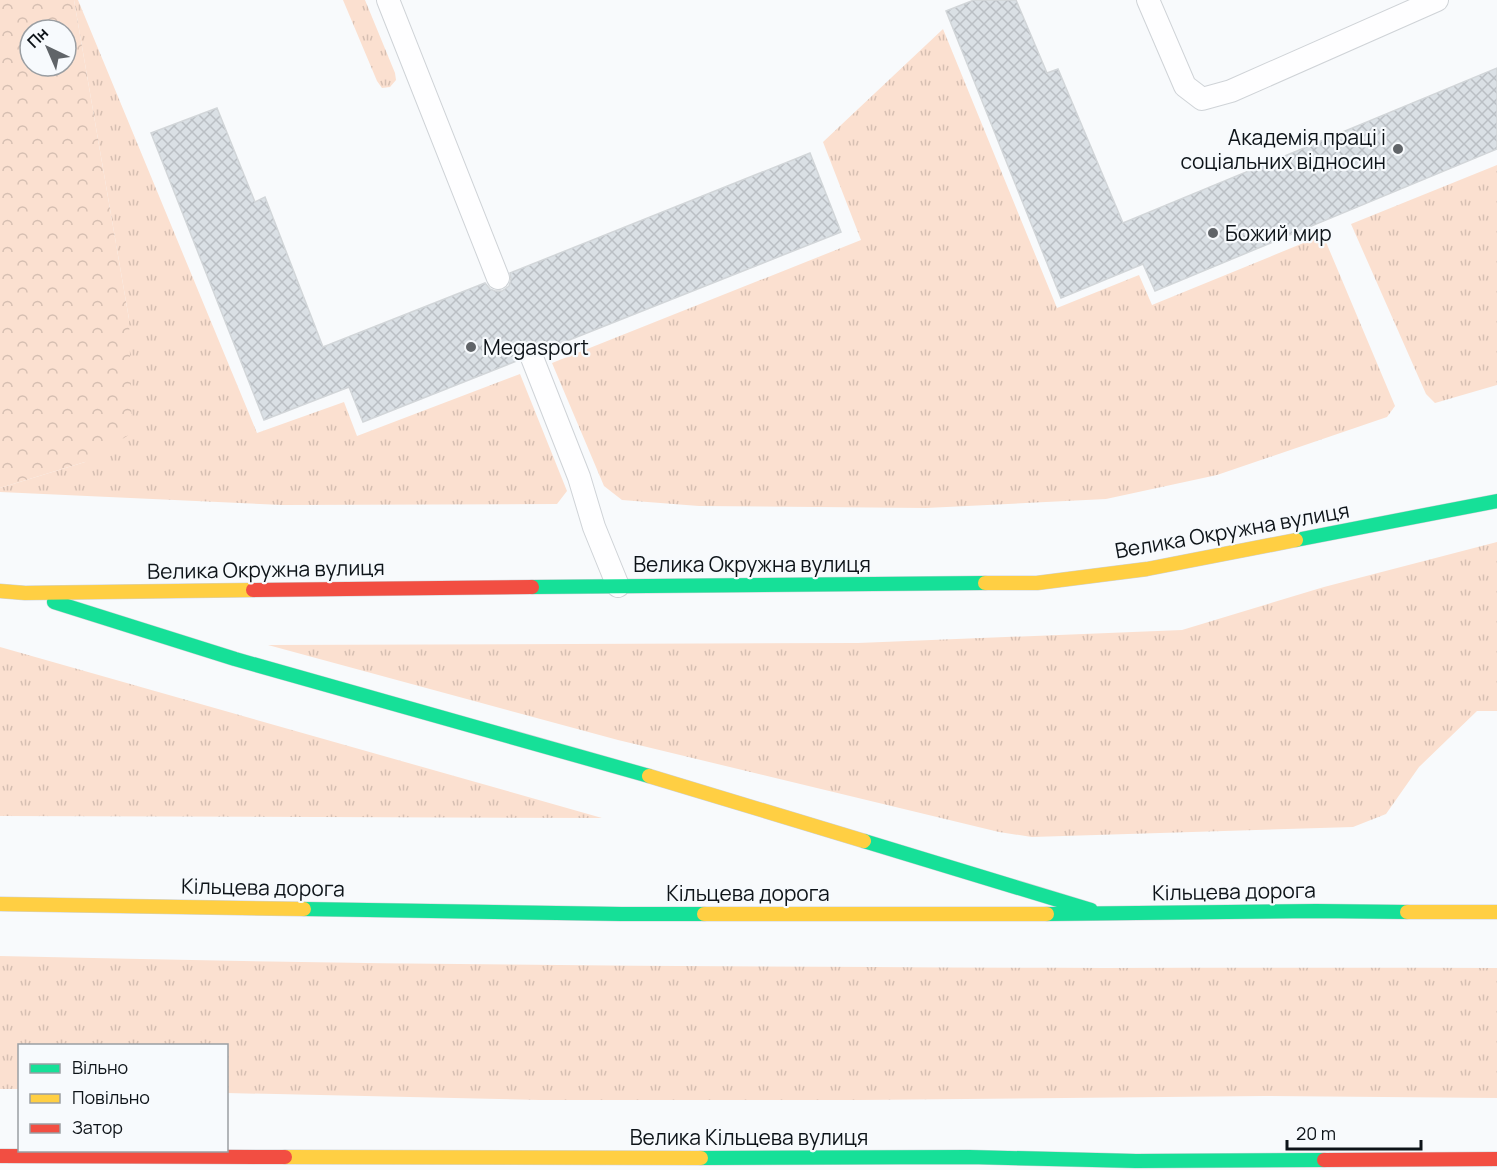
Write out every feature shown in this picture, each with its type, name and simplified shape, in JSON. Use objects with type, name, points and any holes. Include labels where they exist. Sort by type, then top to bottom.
[{"type":"main road","name":"Велика Окружна вулиця","points":[[0,591],[25,593],[1037,583],[1147,569],[1497,501]]},
{"type":"main road","points":[[25,593],[235,659],[658,779],[1105,914]]},
{"type":"main road","name":"Кільцева дорога","points":[[0,904],[621,914],[1497,912]]},
{"type":"main road","points":[[969,1157],[982,1170]]},
{"type":"main road","name":"Велика Кільцева вулиця","points":[[2,1161],[969,1157],[1136,1161],[1493,1163]]},
{"type":"lane","points":[[388,0],[498,278]]},
{"type":"lane","points":[[1148,0],[1185,86],[1202,99],[1231,91],[1437,0]]},
{"type":"lane","points":[[531,355],[579,477],[594,527],[618,586]]},
{"type":"green space","points":[[0,0],[74,0],[77,18],[18,18],[18,78],[78,78],[78,23],[129,319],[132,433],[85,462],[0,488]]},
{"type":"green space","points":[[74,0],[78,0],[257,433],[344,402],[357,436],[520,374],[567,491],[557,504],[282,505],[0,492],[0,488],[85,462],[129,319]]},
{"type":"green space","points":[[343,0],[365,0],[395,73],[396,80],[390,87],[382,88],[377,81]]},
{"type":"green space","points":[[943,29],[1057,308],[1139,275],[1152,305],[1323,235],[1395,406],[1387,417],[1217,475],[1106,499],[926,508],[699,506],[622,500],[604,486],[552,363],[861,240],[823,142]]},
{"type":"green space","points":[[1497,165],[1497,385],[1435,403],[1426,394],[1351,224]]},
{"type":"green space","points":[[1497,542],[1497,711],[1477,711],[1419,767],[1386,814],[1353,827],[1032,837],[999,832],[618,740],[268,645],[858,643],[1182,630],[1324,587]]},
{"type":"green space","points":[[0,647],[602,818],[0,816]]},
{"type":"green space","points":[[0,956],[655,966],[1497,968],[1497,1098],[1264,1096],[540,1100],[228,1093],[228,1044],[18,1044],[18,1089],[0,1089]]},
{"type":"building","name":"Академія праці і соціальних відносин","points":[[974,0],[1016,0],[1047,73],[1058,69],[1123,223],[1497,68],[1497,149],[1155,291],[1143,264],[1061,298],[946,11]]},
{"type":"building","points":[[217,108],[255,202],[265,197],[323,347],[485,283],[490,289],[502,291],[509,286],[510,273],[810,153],[841,232],[544,350],[534,342],[526,343],[518,352],[519,360],[363,422],[349,387],[264,420],[151,133]]},
{"type":"traffic: fast","points":[[1296,540],[1497,501]]},
{"type":"traffic: fast","points":[[532,587],[985,583]]},
{"type":"traffic: fast","points":[[54,602],[235,659],[649,776]]},
{"type":"traffic: fast","points":[[864,841],[1091,910]]},
{"type":"traffic: fast","points":[[304,909],[704,914]]},
{"type":"traffic: fast","points":[[1047,914],[1407,912]]},
{"type":"traffic: fast","points":[[701,1158],[969,1157],[1136,1161],[1324,1160]]},
{"type":"traffic: slow","points":[[985,583],[1037,583],[1147,569],[1296,540]]},
{"type":"traffic: slow","points":[[0,591],[25,593],[253,590]]},
{"type":"traffic: slow","points":[[649,776],[864,841]]},
{"type":"traffic: slow","points":[[0,904],[304,909]]},
{"type":"traffic: slow","points":[[1407,912],[1497,912]]},
{"type":"traffic: slow","points":[[704,914],[1047,914]]},
{"type":"traffic: slow","points":[[285,1157],[701,1158]]},
{"type":"traffic: jam","points":[[253,590],[532,587]]},
{"type":"traffic: jam","points":[[0,1156],[285,1157]]},
{"type":"traffic: jam","points":[[1324,1160],[1497,1159]]},
{"type":"place","name":"Академія праці і соціальних відносин","points":[[1398,149]]},
{"type":"place","name":"Божий мир","points":[[1213,233]]},
{"type":"place","name":"Megasport","points":[[471,347]]}]
